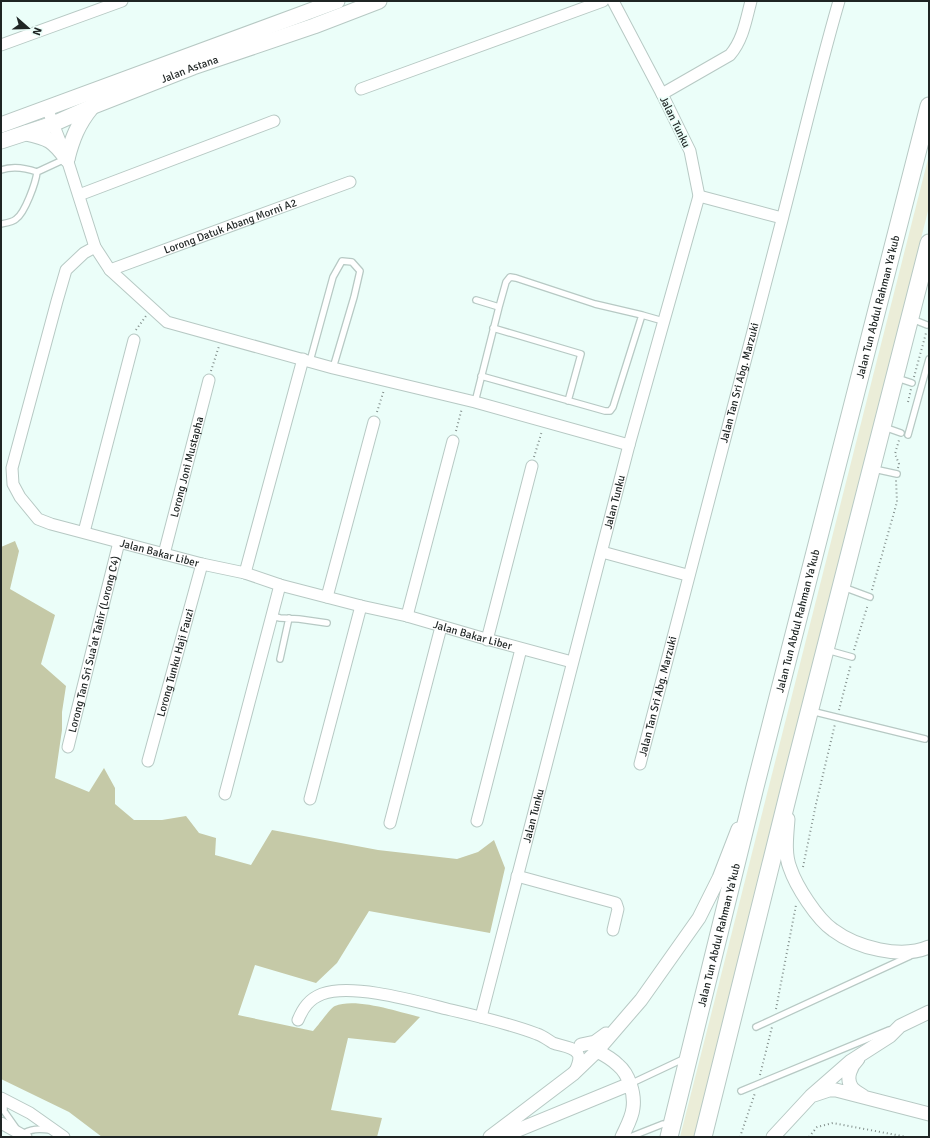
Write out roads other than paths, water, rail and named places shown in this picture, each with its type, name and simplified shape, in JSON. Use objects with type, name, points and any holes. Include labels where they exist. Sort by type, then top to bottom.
[{"type":"main road","points":[[301,14],[313,1]]},
{"type":"main road","name":"Jalan Astana","points":[[1,125],[301,14],[341,5],[379,1]]},
{"type":"main road","name":"Jalan Astana","points":[[1,141],[53,124],[91,107],[193,67],[314,26],[341,5]]},
{"type":"main road","name":"Jalan Tun Abdul Rahman Ya'kub","points":[[666,1130],[756,787],[929,106]]},
{"type":"main road","points":[[67,159],[76,129],[91,107]]},
{"type":"main road","points":[[26,133],[40,136],[56,144],[67,159]]},
{"type":"main road","points":[[703,1137],[894,378],[910,318],[926,270],[929,243]]},
{"type":"street","points":[[1,45],[122,1]]},
{"type":"street","points":[[362,89],[603,1]]},
{"type":"street","name":"Jalan Tunku","points":[[481,1017],[629,445],[699,196],[690,151],[662,94],[612,1]]},
{"type":"street","points":[[662,94],[730,55],[737,47],[751,1]]},
{"type":"street","name":"Jalan Tan Sri Abg. Marzuki","points":[[640,764],[687,575],[782,218],[821,63],[839,1]]},
{"type":"street","points":[[47,108],[67,159],[95,247],[110,270],[167,322],[333,368],[470,400],[629,445]]},
{"type":"street","points":[[79,195],[274,121]]},
{"type":"street","name":"Lorong Datuk Abang Morni A2","points":[[110,270],[350,182]]},
{"type":"street","points":[[699,196],[782,218]]},
{"type":"street","name":"Jalan Bakar Liber","points":[[95,247],[84,253],[66,270],[56,301],[12,468],[13,484],[20,497],[38,519],[164,554],[245,574],[280,585],[407,616],[487,640],[572,662]]},
{"type":"street","points":[[84,532],[134,340]]},
{"type":"street","points":[[245,574],[306,360]]},
{"type":"street","name":"Lorong Joni Mustapha","points":[[164,554],[209,380]]},
{"type":"street","points":[[327,597],[374,422]]},
{"type":"street","points":[[407,616],[453,441]]},
{"type":"street","points":[[487,640],[532,466]]},
{"type":"street","name":"Lorong Tan Sri Sua'at Tahir (Lorong C4)","points":[[68,747],[119,542]]},
{"type":"street","points":[[602,552],[687,575]]},
{"type":"street","name":"Lorong Tunku Haji Fauzi","points":[[148,761],[202,564]]},
{"type":"street","points":[[225,794],[280,585]]},
{"type":"street","points":[[310,799],[361,606]]},
{"type":"street","points":[[390,823],[441,627]]},
{"type":"street","points":[[477,821],[521,649]]},
{"type":"street","points":[[490,1137],[573,1074],[597,1051],[641,1000],[698,918],[719,878],[756,787]]},
{"type":"street","points":[[790,787],[786,841],[789,866],[799,890],[818,914],[832,930],[851,941],[876,949],[897,952],[924,950]]},
{"type":"street","points":[[517,876],[616,903],[618,909],[613,930]]},
{"type":"street","points":[[298,1020],[303,1008],[311,1000],[321,994],[332,991],[346,991],[386,995],[481,1017],[540,1035],[553,1036],[581,1045],[597,1051],[619,1066],[630,1084],[633,1094],[633,1108],[630,1121],[622,1137]]},
{"type":"street","points":[[773,1137],[811,1096],[850,1060],[890,1036],[900,1026],[929,1012]]},
{"type":"street","points":[[581,1045],[595,1042],[605,1034],[613,1032]]},
{"type":"street","points":[[540,1035],[553,1043],[573,1049],[577,1053],[579,1058],[578,1064],[573,1074]]},
{"type":"street","points":[[863,1096],[853,1089],[849,1077],[852,1065],[869,1048]]},
{"type":"street","points":[[501,1137],[630,1084]]},
{"type":"street","points":[[811,1096],[829,1090],[836,1090],[929,1114]]},
{"type":"street","points":[[2,1098],[30,1113],[64,1137]]},
{"type":"street","points":[[1,1123],[23,1136]]},
{"type":"lane","points":[[1,170],[8,167],[30,169],[37,172],[67,159]]},
{"type":"lane","points":[[1,224],[15,220],[20,214],[36,179],[37,172]]},
{"type":"lane","points":[[306,360],[333,278],[342,261],[352,262],[360,270],[354,297],[333,368]]},
{"type":"lane","points":[[470,400],[481,376],[506,282],[510,278],[516,278],[594,304],[663,321]]},
{"type":"lane","points":[[476,300],[499,307]]},
{"type":"lane","points":[[481,376],[568,401],[610,411],[613,407],[642,315]]},
{"type":"lane","points":[[910,318],[927,325]]},
{"type":"lane","points":[[493,328],[581,354],[568,401]]},
{"type":"lane","points":[[908,435],[929,359]]},
{"type":"lane","points":[[894,378],[912,383]]},
{"type":"lane","points":[[882,426],[901,433]]},
{"type":"lane","points":[[871,468],[897,474]]},
{"type":"lane","points":[[841,586],[870,597]]},
{"type":"lane","points":[[272,616],[327,624]]},
{"type":"lane","points":[[280,659],[289,618]]},
{"type":"lane","points":[[825,650],[852,657]]},
{"type":"lane","points":[[809,711],[925,739]]},
{"type":"lane","points":[[756,1027],[924,950]]},
{"type":"lane","points":[[741,1091],[900,1026]]},
{"type":"lane","points":[[630,1084],[681,1060]]},
{"type":"lane","points":[[2,1098],[4,1111],[23,1136],[28,1130],[37,1128],[55,1130]]},
{"type":"lane","points":[[630,1137],[666,1130]]}]
